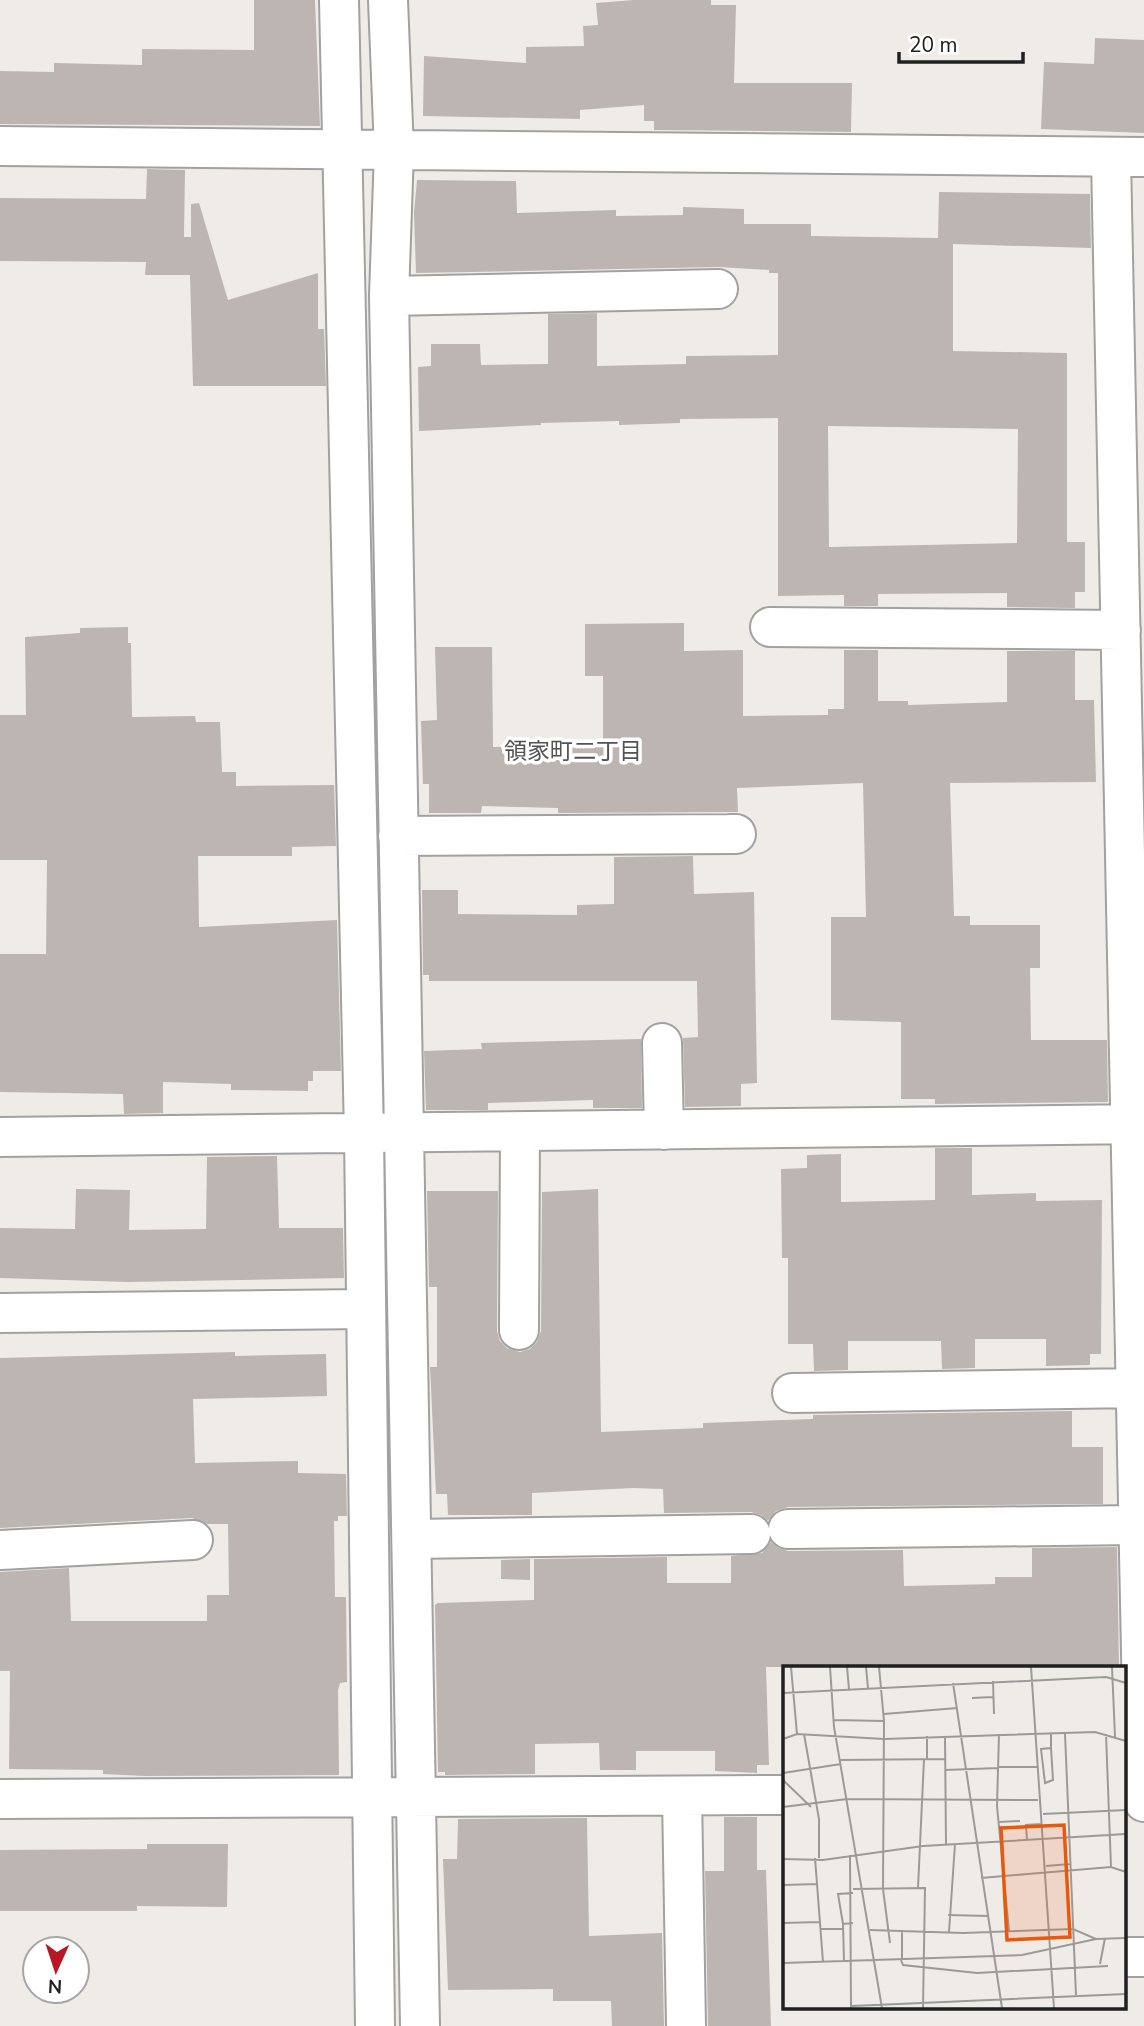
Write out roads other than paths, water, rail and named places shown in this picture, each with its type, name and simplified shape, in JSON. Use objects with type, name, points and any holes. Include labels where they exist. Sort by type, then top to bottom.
[{"type":"street","points":[[339,0],[364,1134],[375,2026]]},
{"type":"street","points":[[388,0],[394,151],[389,296],[420,2026]]},
{"type":"street","points":[[0,146],[1128,157],[1132,531],[1121,630],[1138,1124],[1139,1796]]},
{"type":"street","points":[[389,296],[718,289]]},
{"type":"street","points":[[770,627],[1121,630]]},
{"type":"street","points":[[398,836],[736,834],[730,834]]},
{"type":"street","points":[[662,1043],[664,1130]]},
{"type":"street","points":[[0,1137],[1138,1124]]},
{"type":"street","points":[[520,1132],[520,1330]]},
{"type":"street","points":[[0,1312],[366,1309]]},
{"type":"street","points":[[792,1393],[1137,1388]]},
{"type":"street","points":[[788,1529],[1137,1525]]},
{"type":"street","points":[[413,1539],[751,1534]]},
{"type":"street","points":[[0,1550],[193,1540]]},
{"type":"street","points":[[682,1796],[686,2026]]},
{"type":"street","points":[[0,1799],[783,1796]]},
{"type":"street","points":[[1126,1957],[1144,1957]]},
{"type":"district","name":"領家町二丁目","points":[[573,751]]}]
